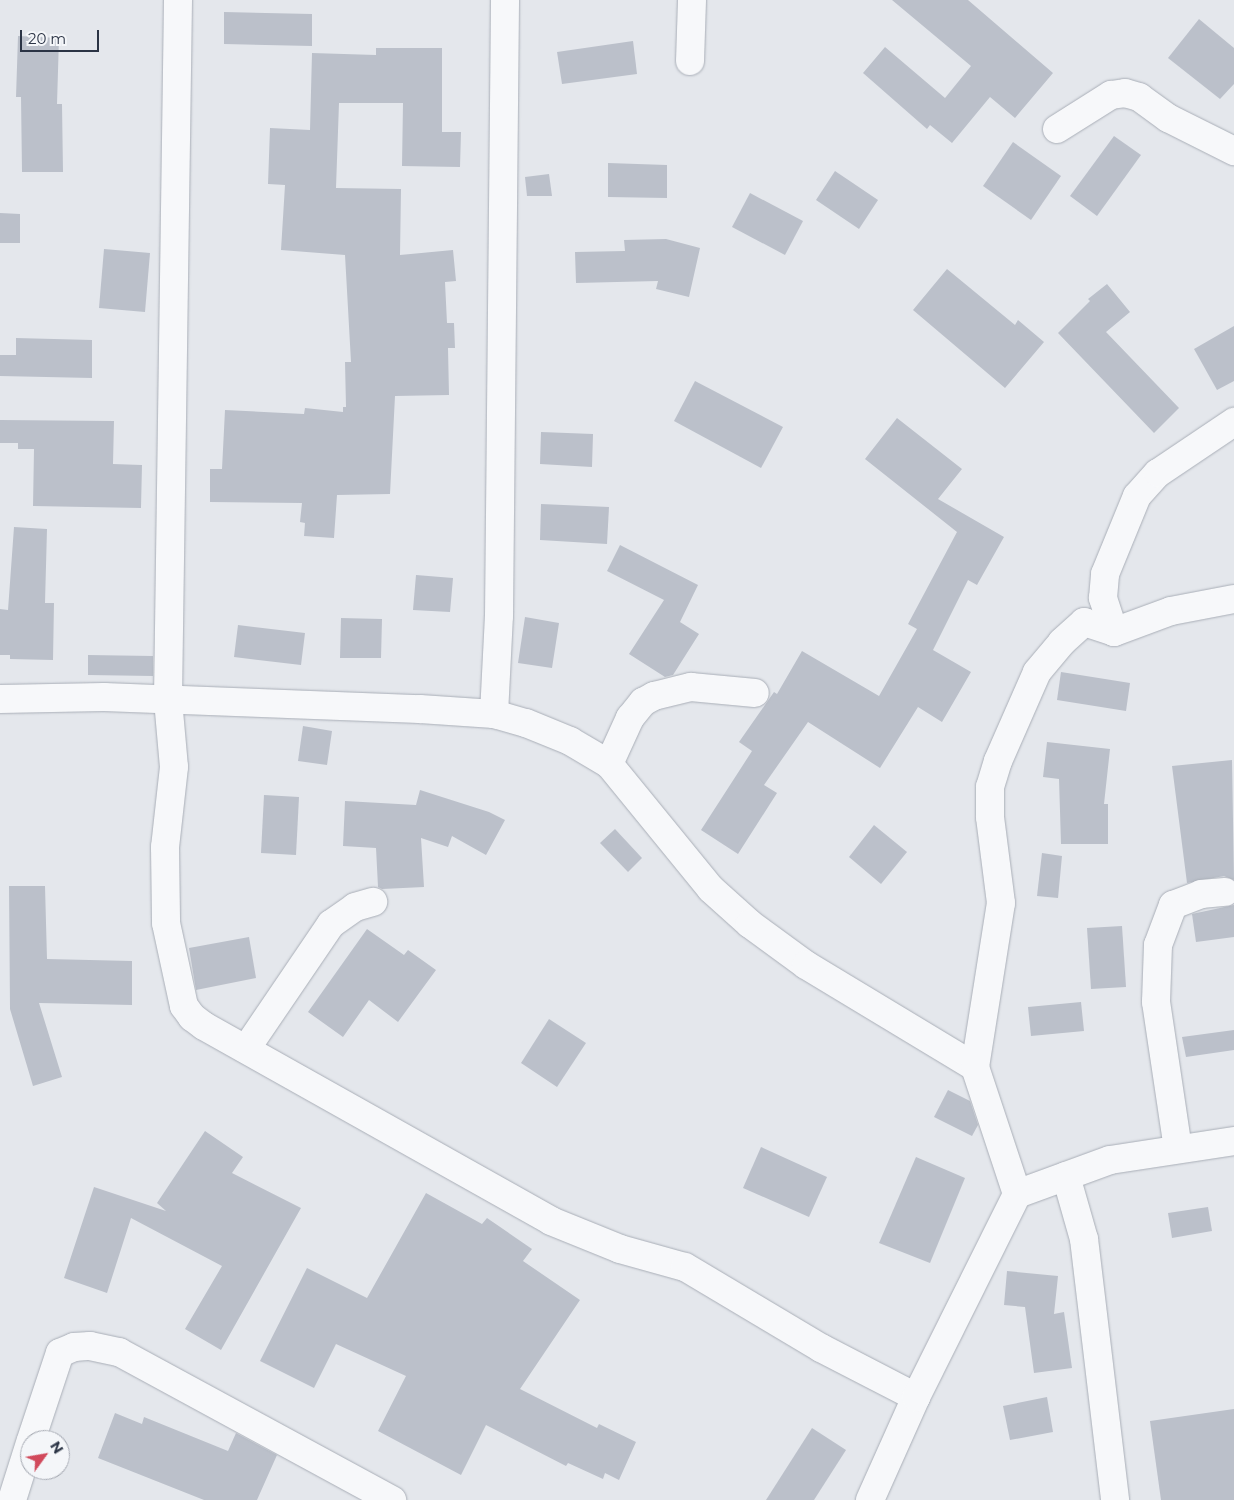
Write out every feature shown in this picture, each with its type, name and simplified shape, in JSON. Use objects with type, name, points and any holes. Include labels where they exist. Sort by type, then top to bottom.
[{"type":"street","points":[[178,0],[168,700],[174,767],[165,847],[166,923],[178,992],[192,1018],[552,1221],[620,1249],[685,1267],[821,1348],[916,1397]]},
{"type":"street","points":[[494,714],[499,616],[505,0]]},
{"type":"street","points":[[690,61],[692,0]]},
{"type":"street","points":[[1057,129],[1111,95],[1125,93],[1139,98],[1168,118],[1234,151]]},
{"type":"street","points":[[1114,632],[1102,598],[1105,574],[1137,496],[1158,472],[1234,422]]},
{"type":"street","points":[[1017,1194],[975,1067],[1001,903],[990,817],[990,787],[998,761],[1038,672],[1062,642],[1084,622],[1114,632],[1171,611],[1234,599]]},
{"type":"street","points":[[609,764],[630,718],[643,702],[654,696],[691,687],[755,693]]},
{"type":"street","points":[[0,700],[70,697],[494,714],[570,741],[609,764],[704,882],[750,924],[806,965],[975,1067]]},
{"type":"street","points":[[1178,1149],[1156,1002],[1158,945],[1173,905],[1201,894],[1225,892]]},
{"type":"street","points":[[246,1049],[331,924],[355,907],[373,902]]},
{"type":"street","points":[[870,1500],[916,1397],[1017,1194],[1110,1160],[1234,1141]]},
{"type":"street","points":[[1066,1176],[1084,1239],[1115,1500]]},
{"type":"street","points":[[34,1430],[60,1353],[74,1347],[90,1346],[119,1352],[392,1500]]},
{"type":"street","points":[[12,1500],[20,1474]]},
{"type":"building","points":[[892,0],[968,0],[1053,73],[1015,118],[990,97],[952,143],[930,125],[927,129],[863,73],[885,47],[945,98],[971,66]]},
{"type":"building","points":[[224,12],[312,14],[312,46],[224,44]]},
{"type":"building","points":[[1199,19],[1234,48],[1234,84],[1220,99],[1168,58]]},
{"type":"building","points":[[18,36],[59,38],[57,104],[62,104],[63,172],[22,172],[21,97],[16,97]]},
{"type":"building","points":[[633,41],[637,74],[562,84],[557,52]]},
{"type":"building","points":[[376,48],[442,48],[442,132],[461,132],[460,167],[402,166],[403,103],[339,103],[336,188],[401,189],[400,255],[453,250],[456,281],[445,282],[447,323],[454,323],[455,348],[448,348],[449,395],[395,396],[390,494],[337,495],[334,538],[304,536],[305,523],[300,522],[302,503],[210,502],[210,469],[222,469],[225,410],[304,414],[305,408],[343,412],[343,407],[346,407],[345,362],[351,362],[345,255],[281,250],[285,185],[268,184],[270,128],[310,130],[312,53],[376,55]]},
{"type":"building","points":[[1114,136],[1141,155],[1097,216],[1070,196]]},
{"type":"building","points":[[1013,142],[1061,176],[1031,220],[983,186]]},
{"type":"building","points":[[608,163],[667,165],[667,198],[608,197]]},
{"type":"building","points":[[835,171],[878,200],[859,229],[816,200]]},
{"type":"building","points":[[549,174],[552,196],[527,196],[525,177]]},
{"type":"building","points":[[750,193],[803,221],[785,255],[732,227]]},
{"type":"building","points":[[0,213],[20,214],[20,243],[0,243]]},
{"type":"building","points":[[666,239],[700,248],[689,297],[656,289],[658,281],[576,283],[575,252],[625,251],[624,240]]},
{"type":"building","points":[[104,249],[150,253],[145,312],[99,308]]},
{"type":"building","points":[[947,269],[1015,325],[1018,320],[1044,342],[1005,388],[913,310]]},
{"type":"building","points":[[1107,284],[1130,312],[1106,332],[1179,408],[1154,433],[1058,333],[1090,301],[1088,299]]},
{"type":"building","points":[[1234,326],[1234,381],[1217,390],[1194,349]]},
{"type":"building","points":[[16,338],[92,340],[92,378],[0,376],[0,355],[16,355]]},
{"type":"building","points":[[695,381],[783,427],[761,468],[674,421]]},
{"type":"building","points":[[897,418],[962,469],[938,499],[1004,537],[977,585],[968,580],[933,650],[971,672],[942,722],[918,707],[880,768],[808,722],[764,785],[777,793],[738,854],[701,830],[752,751],[739,742],[774,692],[777,694],[802,651],[879,696],[917,629],[908,624],[957,532],[865,459]]},
{"type":"building","points":[[0,420],[114,421],[113,464],[142,465],[141,508],[33,506],[34,449],[18,449],[18,443],[0,443]]},
{"type":"building","points":[[541,432],[593,434],[592,467],[540,464]]},
{"type":"building","points":[[541,504],[609,507],[607,544],[540,540]]},
{"type":"building","points":[[14,527],[47,529],[45,603],[54,603],[53,660],[10,659],[10,655],[0,655],[0,609],[8,610]]},
{"type":"building","points":[[620,545],[698,585],[680,622],[699,634],[673,675],[665,677],[629,654],[664,600],[607,571]]},
{"type":"building","points":[[416,575],[453,578],[450,612],[413,610]]},
{"type":"building","points":[[525,617],[559,623],[552,668],[518,663]]},
{"type":"building","points":[[341,618],[382,619],[381,658],[340,658]]},
{"type":"building","points":[[238,625],[305,633],[301,665],[234,657]]},
{"type":"building","points":[[88,655],[153,656],[153,676],[88,675]]},
{"type":"building","points":[[1061,672],[1130,683],[1126,711],[1057,700]]},
{"type":"building","points":[[303,726],[332,731],[327,765],[298,761]]},
{"type":"building","points":[[1047,742],[1110,749],[1104,804],[1108,804],[1108,844],[1061,844],[1059,779],[1043,777]]},
{"type":"building","points":[[1232,760],[1234,880],[1224,876],[1187,883],[1172,766]]},
{"type":"building","points":[[420,790],[489,812],[505,820],[486,855],[452,836],[448,847],[421,838],[424,887],[382,889],[378,887],[376,848],[343,846],[345,801],[416,805]]},
{"type":"building","points":[[264,795],[299,797],[296,855],[261,853]]},
{"type":"building","points":[[874,825],[907,852],[881,884],[849,857]]},
{"type":"building","points":[[615,829],[642,858],[628,872],[600,843]]},
{"type":"building","points":[[1042,853],[1062,856],[1058,898],[1037,896]]},
{"type":"building","points":[[9,886],[45,886],[47,959],[132,961],[132,1005],[39,1003],[62,1077],[33,1086],[10,1009]]},
{"type":"building","points":[[1234,905],[1234,937],[1196,942],[1192,914]]},
{"type":"building","points":[[1122,926],[1126,987],[1091,989],[1087,928]]},
{"type":"building","points":[[367,929],[404,955],[408,950],[436,970],[398,1022],[369,1000],[343,1037],[308,1012]]},
{"type":"building","points":[[249,937],[256,978],[196,990],[189,948]]},
{"type":"building","points":[[1081,1002],[1084,1031],[1031,1036],[1028,1007]]},
{"type":"building","points":[[549,1019],[586,1043],[557,1087],[521,1063]]},
{"type":"building","points":[[1234,1030],[1234,1050],[1186,1057],[1182,1037]]},
{"type":"building","points":[[948,1090],[970,1101],[978,1125],[972,1136],[934,1117]]},
{"type":"building","points":[[205,1131],[243,1157],[232,1173],[301,1208],[221,1350],[185,1329],[222,1266],[131,1218],[107,1293],[64,1278],[94,1187],[166,1211],[157,1203]]},
{"type":"building","points":[[761,1147],[827,1177],[809,1217],[743,1188]]},
{"type":"building","points":[[916,1157],[965,1178],[930,1263],[879,1243]]},
{"type":"building","points":[[426,1193],[482,1224],[487,1218],[532,1249],[523,1261],[580,1300],[520,1389],[597,1428],[599,1424],[636,1442],[619,1480],[605,1473],[603,1479],[568,1463],[566,1466],[486,1425],[461,1475],[378,1431],[406,1376],[336,1344],[314,1388],[260,1361],[307,1268],[367,1298]]},
{"type":"building","points":[[1208,1207],[1212,1231],[1172,1238],[1168,1213]]},
{"type":"building","points":[[1007,1271],[1058,1276],[1054,1314],[1064,1312],[1072,1368],[1034,1373],[1025,1307],[1004,1305]]},
{"type":"building","points":[[1047,1397],[1053,1432],[1010,1440],[1003,1406]]},
{"type":"building","points":[[1234,1409],[1234,1500],[1161,1500],[1150,1421]]},
{"type":"building","points":[[115,1413],[142,1424],[144,1417],[228,1451],[236,1433],[277,1455],[257,1500],[204,1500],[98,1458]]},
{"type":"building","points":[[812,1428],[846,1450],[814,1500],[766,1500]]}]
